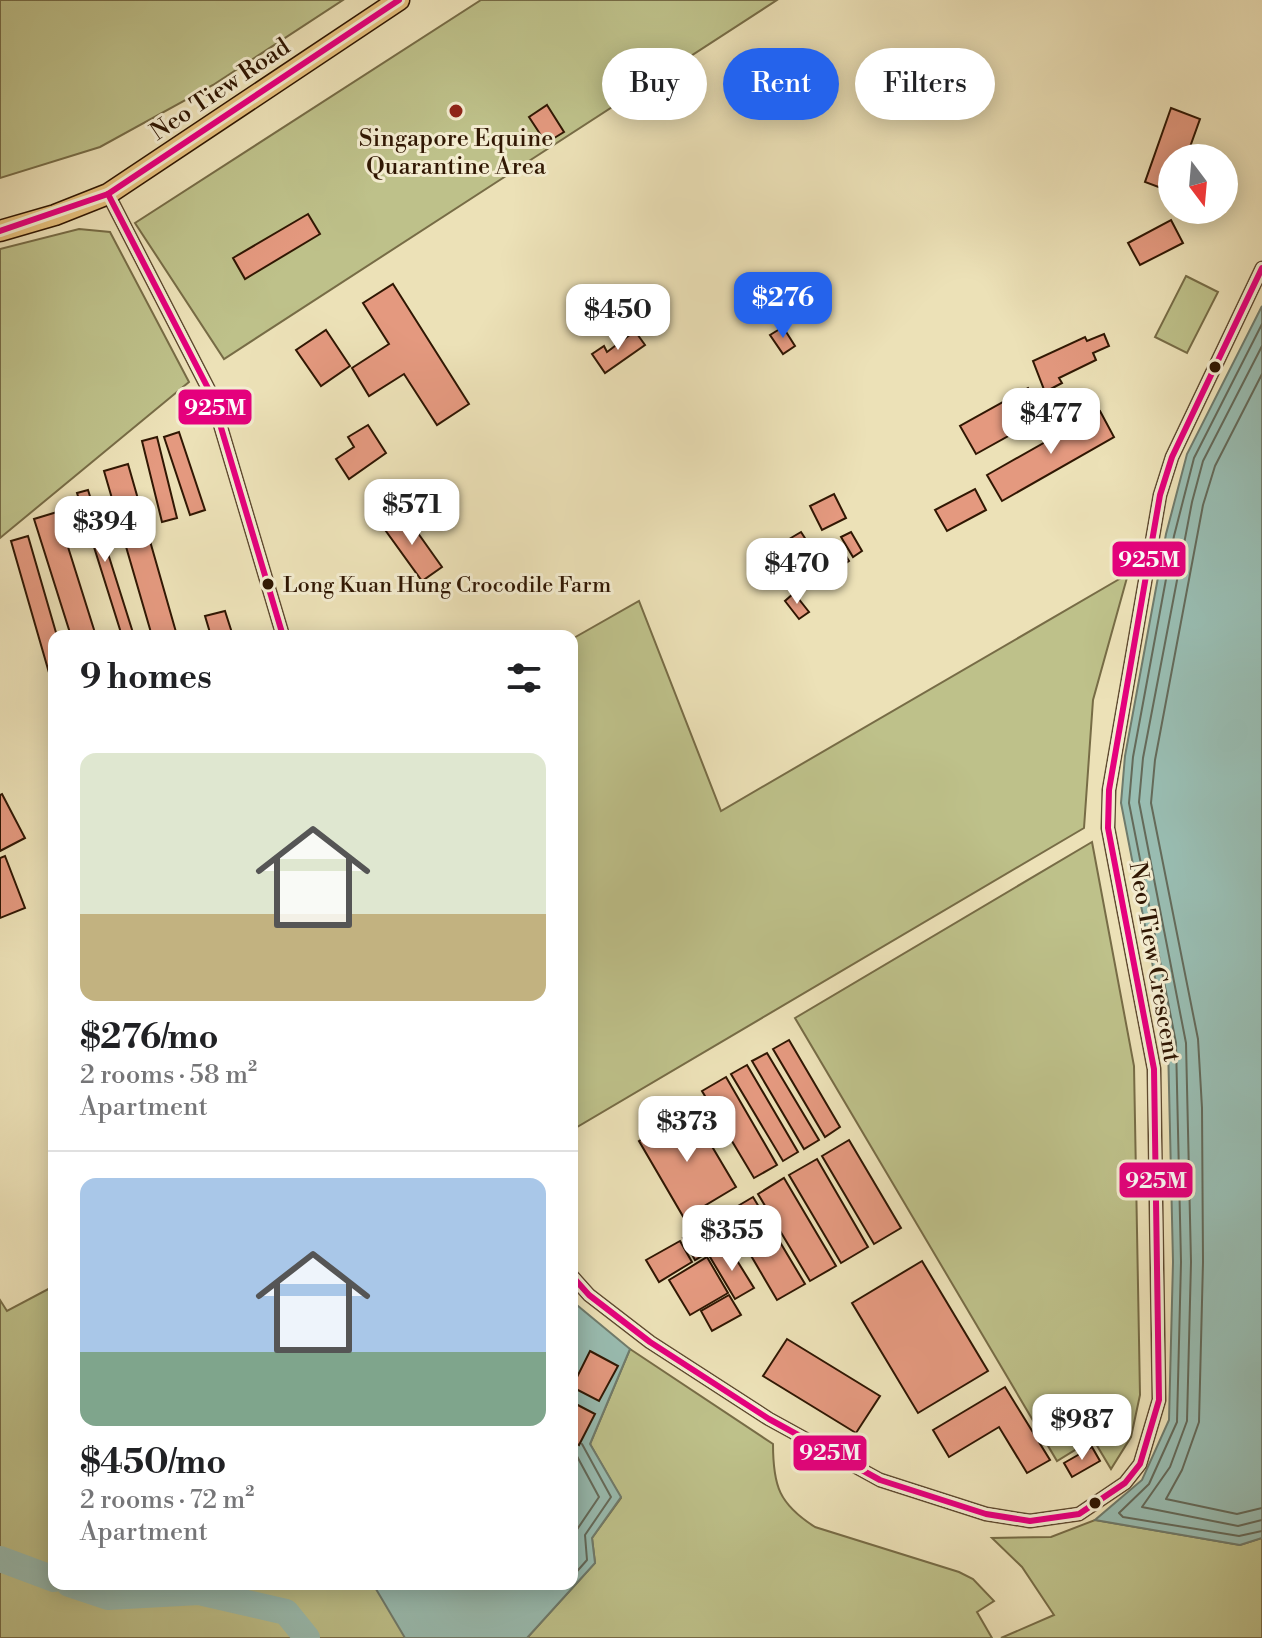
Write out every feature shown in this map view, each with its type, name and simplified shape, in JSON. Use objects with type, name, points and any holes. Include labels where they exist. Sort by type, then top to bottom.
[{"type":"main road","name":"Neo Tiew Road","points":[[0,231],[55,215],[108,194],[399,0]]},
{"type":"street","points":[[108,194],[211,394],[281,630]]},
{"type":"street","name":"Neo Tiew Crescent","points":[[578,1283],[589,1295],[650,1342],[769,1419],[880,1480],[986,1514],[1030,1521],[1079,1514],[1125,1483],[1140,1464],[1159,1400],[1154,1069],[1108,828],[1109,790],[1160,495],[1172,457],[1262,268]]},
{"type":"green space","points":[[0,0],[343,0],[213,85],[100,147],[0,178]]},
{"type":"green space","name":"Singapore Equine Quarantine Area","points":[[481,0],[777,0],[703,48],[602,48],[602,114],[224,359],[135,223]]},
{"type":"green space","points":[[79,229],[110,232],[189,382],[0,538],[0,249]]},
{"type":"green space","points":[[1186,276],[1218,292],[1187,353],[1155,337]]},
{"type":"green space","points":[[1128,574],[1093,700],[1084,828],[578,1126],[578,636],[639,601],[721,811]]},
{"type":"green space","points":[[1092,842],[1134,1066],[1140,1395],[1131,1437],[1111,1469],[1093,1439],[1057,1461],[795,1018]]},
{"type":"green space","points":[[48,1289],[48,1590],[399,1590],[427,1638],[0,1638],[0,1300],[7,1311]]},
{"type":"green space","points":[[630,1349],[773,1444],[774,1471],[780,1493],[803,1519],[815,1527],[973,1579],[994,1601],[977,1612],[992,1638],[527,1638],[571,1590],[578,1590],[578,1582],[595,1563],[592,1538],[621,1498],[590,1444]]},
{"type":"green space","points":[[1095,1520],[1240,1545],[1262,1538],[1262,1638],[1001,1638],[1054,1615],[1022,1567],[992,1538],[1051,1537]]},
{"type":"water","points":[[1262,306],[1262,1538],[1240,1545],[1095,1520],[1142,1480],[1169,1420],[1173,1262],[1168,1044],[1121,803],[1125,756],[1166,534],[1187,454]]},
{"type":"water","points":[[578,1306],[630,1349],[590,1444],[621,1497],[592,1538],[595,1563],[578,1582]]},
{"type":"water","points":[[377,1590],[571,1590],[527,1638],[405,1638]]},
{"type":"building","points":[[547,105],[564,132],[546,143],[529,117]]},
{"type":"building","points":[[1171,108],[1200,119],[1191,144],[1158,144]]},
{"type":"building","points":[[1158,145],[1158,187],[1145,182]]},
{"type":"building","points":[[308,214],[320,234],[245,279],[233,258]]},
{"type":"building","points":[[1164,224],[1173,224],[1183,243],[1140,265],[1128,243]]},
{"type":"building","points":[[393,284],[469,404],[437,425],[404,374],[369,396],[352,368],[389,344],[363,303]]},
{"type":"building","points":[[783,327],[795,346],[783,354],[770,335]]},
{"type":"building","points":[[326,330],[350,366],[321,386],[296,350]]},
{"type":"building","points":[[635,331],[645,345],[605,373],[592,354],[604,346],[607,352]]},
{"type":"building","points":[[1104,334],[1109,346],[1093,353],[1096,360],[1059,378],[1062,383],[1045,392],[1033,361],[1085,337],[1087,341]]},
{"type":"building","points":[[1028,388],[1044,416],[976,454],[960,426]]},
{"type":"building","points":[[1100,411],[1114,437],[1002,501],[987,475]]},
{"type":"building","points":[[368,425],[386,453],[349,479],[336,459],[354,447],[348,437]]},
{"type":"building","points":[[179,432],[205,510],[190,515],[164,437]]},
{"type":"building","points":[[157,437],[177,518],[162,522],[142,441]]},
{"type":"building","points":[[128,464],[175,630],[150,630],[104,471]]},
{"type":"building","points":[[975,489],[986,510],[947,531],[935,510]]},
{"type":"building","points":[[88,490],[132,630],[120,630],[77,493]]},
{"type":"building","points":[[834,494],[846,518],[822,530],[810,506]]},
{"type":"building","points":[[57,512],[94,630],[69,630],[34,519]]},
{"type":"building","points":[[403,512],[442,567],[422,581],[383,527]]},
{"type":"building","points":[[801,532],[810,546],[788,559],[779,545]]},
{"type":"building","points":[[851,532],[862,551],[853,557],[841,537]]},
{"type":"building","points":[[28,536],[55,630],[48,630],[48,669],[11,541]]},
{"type":"building","points":[[841,548],[849,561],[830,574],[821,561]]},
{"type":"building","points":[[803,561],[817,578],[806,587],[792,569]]},
{"type":"building","points":[[794,593],[809,612],[799,619],[785,601]]},
{"type":"building","points":[[225,611],[231,630],[209,630],[205,616]]},
{"type":"building","points":[[0,795],[25,838],[0,851]]},
{"type":"building","points":[[5,856],[25,908],[0,918],[0,858]]},
{"type":"building","points":[[789,1040],[840,1127],[825,1137],[773,1049]]},
{"type":"building","points":[[767,1053],[819,1140],[804,1149],[752,1061]]},
{"type":"building","points":[[747,1065],[798,1152],[783,1161],[731,1074]]},
{"type":"building","points":[[726,1077],[777,1165],[754,1178],[702,1091]]},
{"type":"building","points":[[691,1111],[736,1187],[684,1218],[639,1141]]},
{"type":"building","points":[[849,1140],[901,1228],[874,1244],[822,1156]]},
{"type":"building","points":[[817,1159],[868,1247],[841,1263],[789,1175]]},
{"type":"building","points":[[784,1178],[836,1266],[810,1281],[758,1194]]},
{"type":"building","points":[[753,1197],[805,1284],[777,1300],[726,1213]]},
{"type":"building","points":[[714,1221],[726,1242],[695,1260],[683,1238]]},
{"type":"building","points":[[680,1241],[692,1262],[659,1282],[646,1260]]},
{"type":"building","points":[[728,1246],[754,1288],[735,1299],[710,1257]]},
{"type":"building","points":[[707,1257],[728,1293],[690,1315],[669,1280]]},
{"type":"building","points":[[922,1261],[988,1371],[918,1413],[852,1303]]},
{"type":"building","points":[[729,1295],[741,1315],[712,1331],[701,1311]]},
{"type":"building","points":[[787,1339],[880,1396],[856,1433],[763,1376]]},
{"type":"building","points":[[590,1351],[618,1366],[599,1401],[578,1390],[578,1375]]},
{"type":"building","points":[[1005,1387],[1050,1460],[1027,1473],[999,1427],[949,1457],[933,1430]]},
{"type":"building","points":[[578,1405],[595,1414],[578,1444]]},
{"type":"building","points":[[1092,1447],[1100,1461],[1072,1477],[1064,1463]]},
{"type":"waterway","points":[[0,1559],[48,1577]]},
{"type":"waterway","points":[[87,1590],[108,1597],[199,1592],[286,1612],[307,1638]]},
{"type":"transit line","name":"925M","points":[[0,231],[108,194],[399,0]]},
{"type":"transit line","name":"925M","points":[[108,194],[211,394],[281,630]]},
{"type":"transit line","name":"925M","points":[[578,1283],[589,1295],[650,1342],[769,1419],[880,1480],[986,1514],[1030,1521],[1079,1514],[1125,1483],[1140,1464],[1159,1400],[1154,1069],[1108,828],[1109,790],[1160,495],[1172,457],[1262,268]]},
{"type":"place","name":"Singapore Equine Quarantine Area","points":[[456,111]]},
{"type":"place","name":"Long Kuan Hung Crocodile Farm","points":[[268,584]]}]
